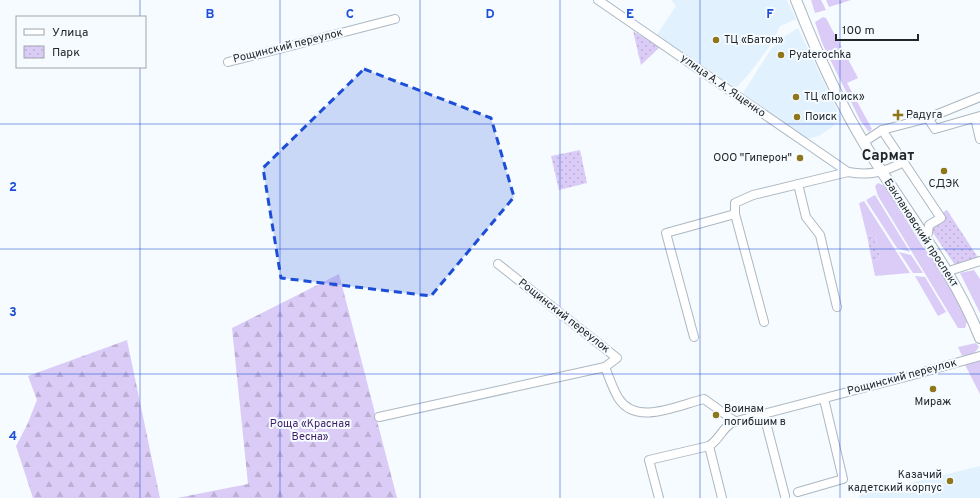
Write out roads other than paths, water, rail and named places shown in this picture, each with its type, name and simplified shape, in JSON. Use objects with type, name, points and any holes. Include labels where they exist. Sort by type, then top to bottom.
[{"type":"main road","name":"Баклановский проспект","points":[[796,0],[833,75],[884,171],[952,270],[980,326]]},
{"type":"main road","name":"Баклановский проспект","points":[[801,0],[806,19],[846,112],[945,267],[971,315],[980,338]]},
{"type":"street","name":"улица А. А. Ященко","points":[[598,0],[848,172]]},
{"type":"street","name":"Рощинский переулок","points":[[228,62],[395,19]]},
{"type":"street","points":[[867,140],[882,130],[928,118],[980,97]]},
{"type":"street","points":[[928,118],[935,129],[977,117],[980,139]]},
{"type":"street","points":[[882,130],[941,218],[929,225],[928,233]]},
{"type":"street","points":[[764,322],[735,214],[735,203],[752,196],[848,172],[864,175],[884,171],[904,162]]},
{"type":"street","points":[[798,184],[806,217],[820,235],[836,307]]},
{"type":"street","points":[[694,337],[666,233],[735,214]]},
{"type":"street","points":[[952,270],[980,262]]},
{"type":"street","name":"Рощинский переулок","points":[[498,264],[617,358],[605,368]]},
{"type":"street","name":"Рощинский переулок","points":[[709,446],[716,441],[725,426],[736,422],[980,356]]},
{"type":"street","points":[[379,417],[605,368],[619,400],[635,412],[660,412],[680,404],[704,399],[736,422]]},
{"type":"street","points":[[798,492],[843,479],[824,399]]},
{"type":"street","points":[[764,414],[785,496]]},
{"type":"street","points":[[659,498],[649,460],[709,446],[722,498]]},
{"type":"place","name":"ТЦ «Батон»","points":[[716,40]]},
{"type":"place","name":"Pyaterochka","points":[[781,55]]},
{"type":"place","name":"ТЦ «Поиск»","points":[[796,97]]},
{"type":"place","name":"Радуга","points":[[898,115]]},
{"type":"place","name":"Поиск","points":[[797,117]]},
{"type":"place","name":"ООО \"Гиперон\"","points":[[800,158]]},
{"type":"place","name":"СДЭК","points":[[944,171]]},
{"type":"place","name":"Мираж","points":[[933,389]]},
{"type":"place","name":"Воинам погибшим в","points":[[716,415]]},
{"type":"place","name":"Казачий кадетский корпус","points":[[950,481]]},
{"type":"district","name":"Сармат","points":[[888,156]]},
{"type":"park label","name":"Роща «Красная Весна»","points":[[310,430]]}]
